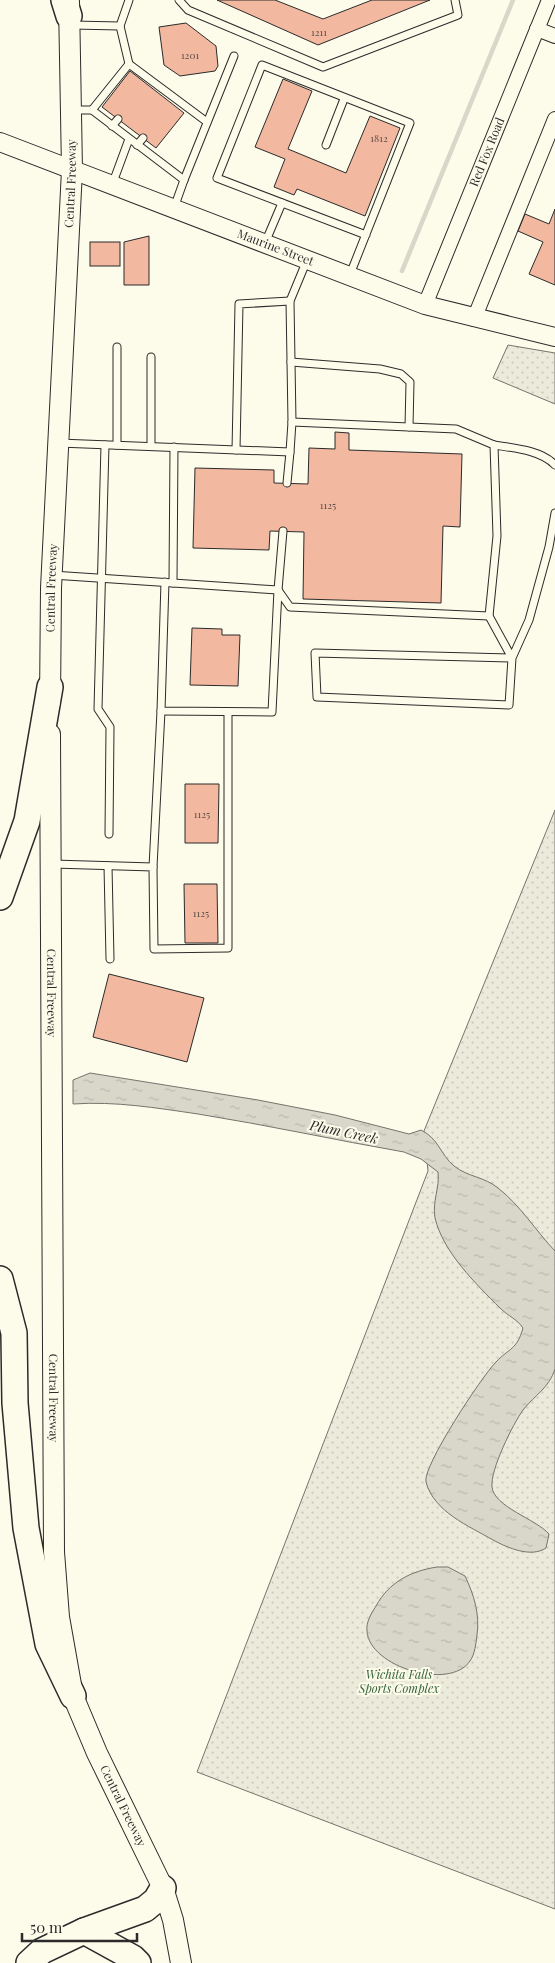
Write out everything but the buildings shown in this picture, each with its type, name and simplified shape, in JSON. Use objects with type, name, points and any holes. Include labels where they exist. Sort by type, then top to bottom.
[{"type":"highway","points":[[0,898],[27,821],[50,687]]},
{"type":"highway","points":[[0,1279],[14,1333],[15,1403],[26,1528],[48,1644],[73,1696]]},
{"type":"highway","points":[[29,1963],[42,1950],[84,1931],[145,1909],[156,1900],[164,1888]]},
{"type":"highway","points":[[84,1931],[133,1958],[138,1963]]},
{"type":"main road","name":"Central Freeway","points":[[68,10],[72,170],[52,576],[50,687],[54,1552],[58,1617],[73,1696],[97,1753],[164,1888],[173,1920],[181,1963]]},
{"type":"street","name":"Red Fox Road","points":[[425,306],[549,0]]},
{"type":"street","points":[[537,29],[555,36]]},
{"type":"street","points":[[474,319],[555,119]]},
{"type":"street","name":"Maurine Street","points":[[0,142],[425,306],[555,337]]},
{"type":"lane","points":[[129,0],[120,26],[129,64],[173,100],[207,122]]},
{"type":"lane","points":[[179,0],[188,10],[322,67],[458,15],[455,0]]},
{"type":"lane","points":[[68,10],[120,26]]},
{"type":"lane","points":[[174,209],[234,56]]},
{"type":"lane","points":[[92,110],[129,64]]},
{"type":"lane","points":[[349,277],[366,235],[410,123],[344,99],[262,65],[217,178],[366,235]]},
{"type":"lane","points":[[326,145],[344,99]]},
{"type":"lane","points":[[71,110],[92,110],[184,180]]},
{"type":"lane","points":[[112,126],[118,119]]},
{"type":"lane","points":[[137,145],[143,138]]},
{"type":"lane","points":[[112,185],[129,139]]},
{"type":"lane","points":[[265,243],[282,203]]},
{"type":"lane","points":[[288,483],[292,422],[290,301],[307,260]]},
{"type":"lane","points":[[236,450],[239,304],[290,301]]},
{"type":"lane","points":[[117,346],[117,445]]},
{"type":"lane","points":[[151,358],[152,446]]},
{"type":"lane","points":[[291,362],[380,369],[402,374],[410,382],[409,427]]},
{"type":"lane","points":[[292,422],[456,428],[494,445],[517,448],[549,459],[555,465]]},
{"type":"lane","points":[[59,443],[290,452]]},
{"type":"lane","points":[[105,445],[98,709],[110,727],[109,834]]},
{"type":"lane","points":[[494,445],[497,536],[489,616],[512,658]]},
{"type":"lane","points":[[174,447],[169,583],[153,867],[154,949],[228,948],[228,712]]},
{"type":"lane","points":[[512,658],[315,652],[317,697],[509,705],[512,658],[529,620],[549,546],[555,513]]},
{"type":"lane","points":[[161,711],[272,712],[283,532]]},
{"type":"lane","points":[[52,576],[278,590]]},
{"type":"lane","points":[[278,590],[290,607],[489,616]]},
{"type":"lane","points":[[50,864],[153,867]]},
{"type":"lane","points":[[108,866],[110,959]]},
{"type":"green space","points":[[508,345],[555,353],[555,404],[493,378]]},
{"type":"green space","name":"Wichita Falls Sports Complex","points":[[555,810],[555,1909],[197,1772],[428,1171],[424,1131]]},
{"type":"water","name":"Plum Creek","points":[[90,1073],[258,1100],[335,1115],[409,1134],[421,1130],[436,1142],[445,1157],[459,1170],[493,1184],[514,1202],[555,1251],[555,1369],[549,1381],[523,1410],[514,1426],[498,1459],[492,1479],[492,1487],[494,1494],[507,1507],[543,1528],[549,1534],[546,1548],[534,1552],[520,1551],[493,1540],[444,1510],[430,1493],[426,1482],[427,1473],[433,1459],[454,1422],[496,1362],[518,1341],[523,1328],[500,1308],[471,1278],[445,1243],[439,1231],[434,1212],[438,1172],[421,1159],[404,1152],[250,1123],[136,1106],[104,1103],[73,1104],[73,1080]]},
{"type":"water","points":[[448,1567],[465,1576],[476,1605],[478,1620],[475,1648],[470,1661],[460,1670],[446,1674],[412,1671],[395,1664],[381,1655],[371,1644],[367,1631],[369,1618],[387,1590],[402,1579],[418,1571]]},
{"type":"waterway","points":[[402,271],[513,0]]}]
